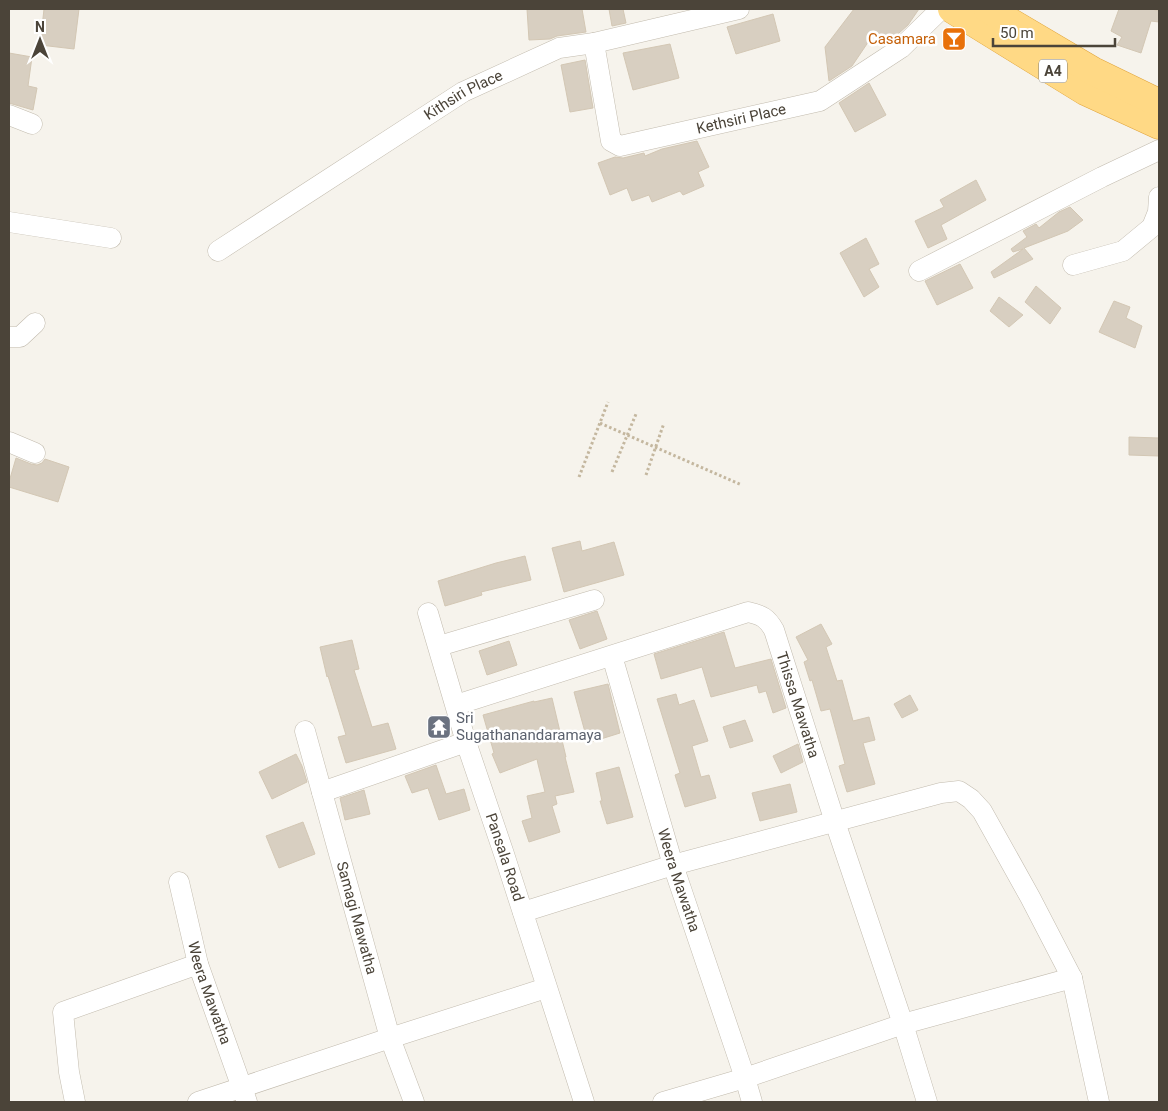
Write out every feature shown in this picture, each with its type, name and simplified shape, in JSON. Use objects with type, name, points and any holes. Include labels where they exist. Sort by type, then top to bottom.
[{"type":"highway","name":"A4","points":[[952,9],[1085,91],[1159,124]]},
{"type":"highway","name":"A4","points":[[988,9],[1093,71],[1159,103]]},
{"type":"street","name":"Kithsiri Place","points":[[218,251],[463,92],[559,48],[594,43],[739,9]]},
{"type":"street","name":"Kethsiri Place","points":[[594,43],[611,141],[620,146],[820,101],[900,48],[941,9]]},
{"type":"street","points":[[9,115],[32,124]]},
{"type":"street","points":[[920,271],[1102,177],[1159,150]]},
{"type":"street","points":[[1073,265],[1123,251],[1152,227],[1158,212],[1159,197]]},
{"type":"street","points":[[9,222],[111,238]]},
{"type":"street","points":[[9,337],[20,337],[35,322]]},
{"type":"street","points":[[9,442],[35,452]]},
{"type":"street","points":[[439,646],[594,600]]},
{"type":"street","name":"Pansala Road","points":[[428,612],[466,742],[584,1102]]},
{"type":"street","name":"Thissa Mawatha","points":[[456,705],[748,612],[760,615],[770,622],[927,1102]]},
{"type":"street","name":"Weera Mawatha","points":[[612,656],[673,865],[752,1102]]},
{"type":"street","name":"Samagi Mawatha","points":[[305,731],[390,1038],[414,1102]]},
{"type":"street","points":[[322,792],[466,742]]},
{"type":"street","points":[[523,912],[673,865],[940,792],[959,791],[971,799],[982,811],[1021,880],[1072,978],[1099,1102]]},
{"type":"street","name":"Weera Mawatha","points":[[179,882],[198,964],[245,1095]]},
{"type":"street","points":[[75,1102],[69,1072],[63,1012],[198,964]]},
{"type":"street","points":[[663,1102],[745,1078],[903,1024],[1072,978]]},
{"type":"street","points":[[198,1102],[245,1095],[390,1038],[546,988]]},
{"type":"path","points":[[579,477],[608,402]]},
{"type":"path","points":[[612,472],[636,414]]},
{"type":"path","points":[[646,475],[664,422]]},
{"type":"path","points":[[600,423],[742,485]]},
{"type":"building","points":[[44,9],[79,9],[74,49],[40,45]]},
{"type":"building","points":[[527,9],[582,9],[586,32],[557,36],[550,39],[529,40]]},
{"type":"building","points":[[609,9],[623,9],[626,23],[612,26]]},
{"type":"building","points":[[854,9],[919,9],[908,25],[890,41],[875,32],[852,66],[829,81],[825,47]]},
{"type":"building","points":[[1119,9],[1152,9],[1159,11],[1159,22],[1151,21],[1141,53],[1117,45],[1122,37],[1111,31]]},
{"type":"building","points":[[773,14],[780,41],[736,54],[727,27]]},
{"type":"building","points":[[670,44],[679,78],[633,90],[623,53]]},
{"type":"building","points":[[9,53],[32,57],[28,86],[37,88],[33,110],[9,103]]},
{"type":"building","points":[[585,60],[593,108],[570,112],[561,65]]},
{"type":"building","points":[[869,83],[886,115],[855,132],[839,103]]},
{"type":"building","points":[[697,141],[709,167],[698,172],[704,186],[683,195],[680,191],[652,202],[649,195],[632,201],[627,188],[610,195],[598,163],[615,157],[623,158],[644,153],[645,156],[662,149]]},
{"type":"building","points":[[976,180],[986,200],[941,225],[947,239],[928,248],[915,221],[944,207],[940,200]]},
{"type":"building","points":[[1070,207],[1083,220],[1068,231],[1024,248],[1033,259],[994,278],[991,272],[1023,249],[1013,252],[1011,249],[1027,237],[1023,231],[1036,224],[1039,228],[1059,212]]},
{"type":"building","points":[[866,238],[879,264],[869,269],[879,287],[864,297],[840,253]]},
{"type":"building","points":[[960,264],[973,288],[937,305],[925,281]]},
{"type":"building","points":[[1036,286],[1061,308],[1050,324],[1025,302]]},
{"type":"building","points":[[999,297],[1023,315],[1009,327],[990,311]]},
{"type":"building","points":[[1114,301],[1130,307],[1126,318],[1142,326],[1135,348],[1099,332]]},
{"type":"building","points":[[1129,437],[1159,438],[1159,456],[1129,455]]},
{"type":"building","points":[[16,458],[37,465],[45,459],[69,467],[58,502],[9,487]]},
{"type":"building","points":[[580,541],[582,551],[614,542],[624,575],[564,592],[552,548]]},
{"type":"building","points":[[525,556],[531,580],[481,592],[482,595],[445,606],[438,581]]},
{"type":"building","points":[[597,611],[607,639],[580,649],[569,620]]},
{"type":"building","points":[[821,624],[832,644],[826,647],[837,681],[842,680],[853,721],[869,717],[875,740],[863,743],[875,784],[847,792],[839,766],[845,764],[830,709],[821,711],[812,680],[810,681],[804,662],[808,660],[796,637]]},
{"type":"building","points":[[724,632],[735,668],[771,659],[786,708],[773,713],[766,691],[759,693],[757,685],[711,697],[702,667],[661,679],[654,654]]},
{"type":"building","points":[[352,640],[359,669],[354,670],[372,727],[388,723],[396,749],[346,763],[338,737],[346,735],[327,677],[320,647]]},
{"type":"building","points":[[509,641],[517,665],[487,675],[479,651]]},
{"type":"building","points":[[608,684],[620,733],[588,743],[574,692]]},
{"type":"building","points":[[676,694],[679,705],[694,700],[708,741],[692,746],[701,777],[709,775],[716,798],[685,807],[675,775],[680,773],[657,699]]},
{"type":"building","points":[[910,695],[918,710],[902,718],[894,704]]},
{"type":"building","points":[[552,698],[574,792],[555,796],[557,804],[552,806],[560,832],[529,842],[522,821],[532,818],[527,796],[545,792],[537,759],[500,773],[492,754],[494,753],[483,715]]},
{"type":"building","points":[[745,720],[753,741],[730,748],[723,727]]},
{"type":"building","points":[[798,744],[803,762],[781,773],[773,756]]},
{"type":"building","points":[[296,754],[307,782],[272,799],[259,772]]},
{"type":"building","points":[[436,765],[446,794],[464,789],[470,810],[439,820],[428,788],[412,793],[405,776]]},
{"type":"building","points":[[619,767],[633,817],[607,824],[600,801],[602,801],[596,773]]},
{"type":"building","points":[[790,784],[797,812],[760,821],[752,793]]},
{"type":"building","points":[[364,790],[370,814],[345,820],[340,798]]},
{"type":"building","points":[[303,822],[315,854],[279,868],[266,836]]},
{"type":"place","name":"Casamara","points":[[954,39]]},
{"type":"place","name":"Sri Sugathanandaramaya","points":[[439,727]]}]
